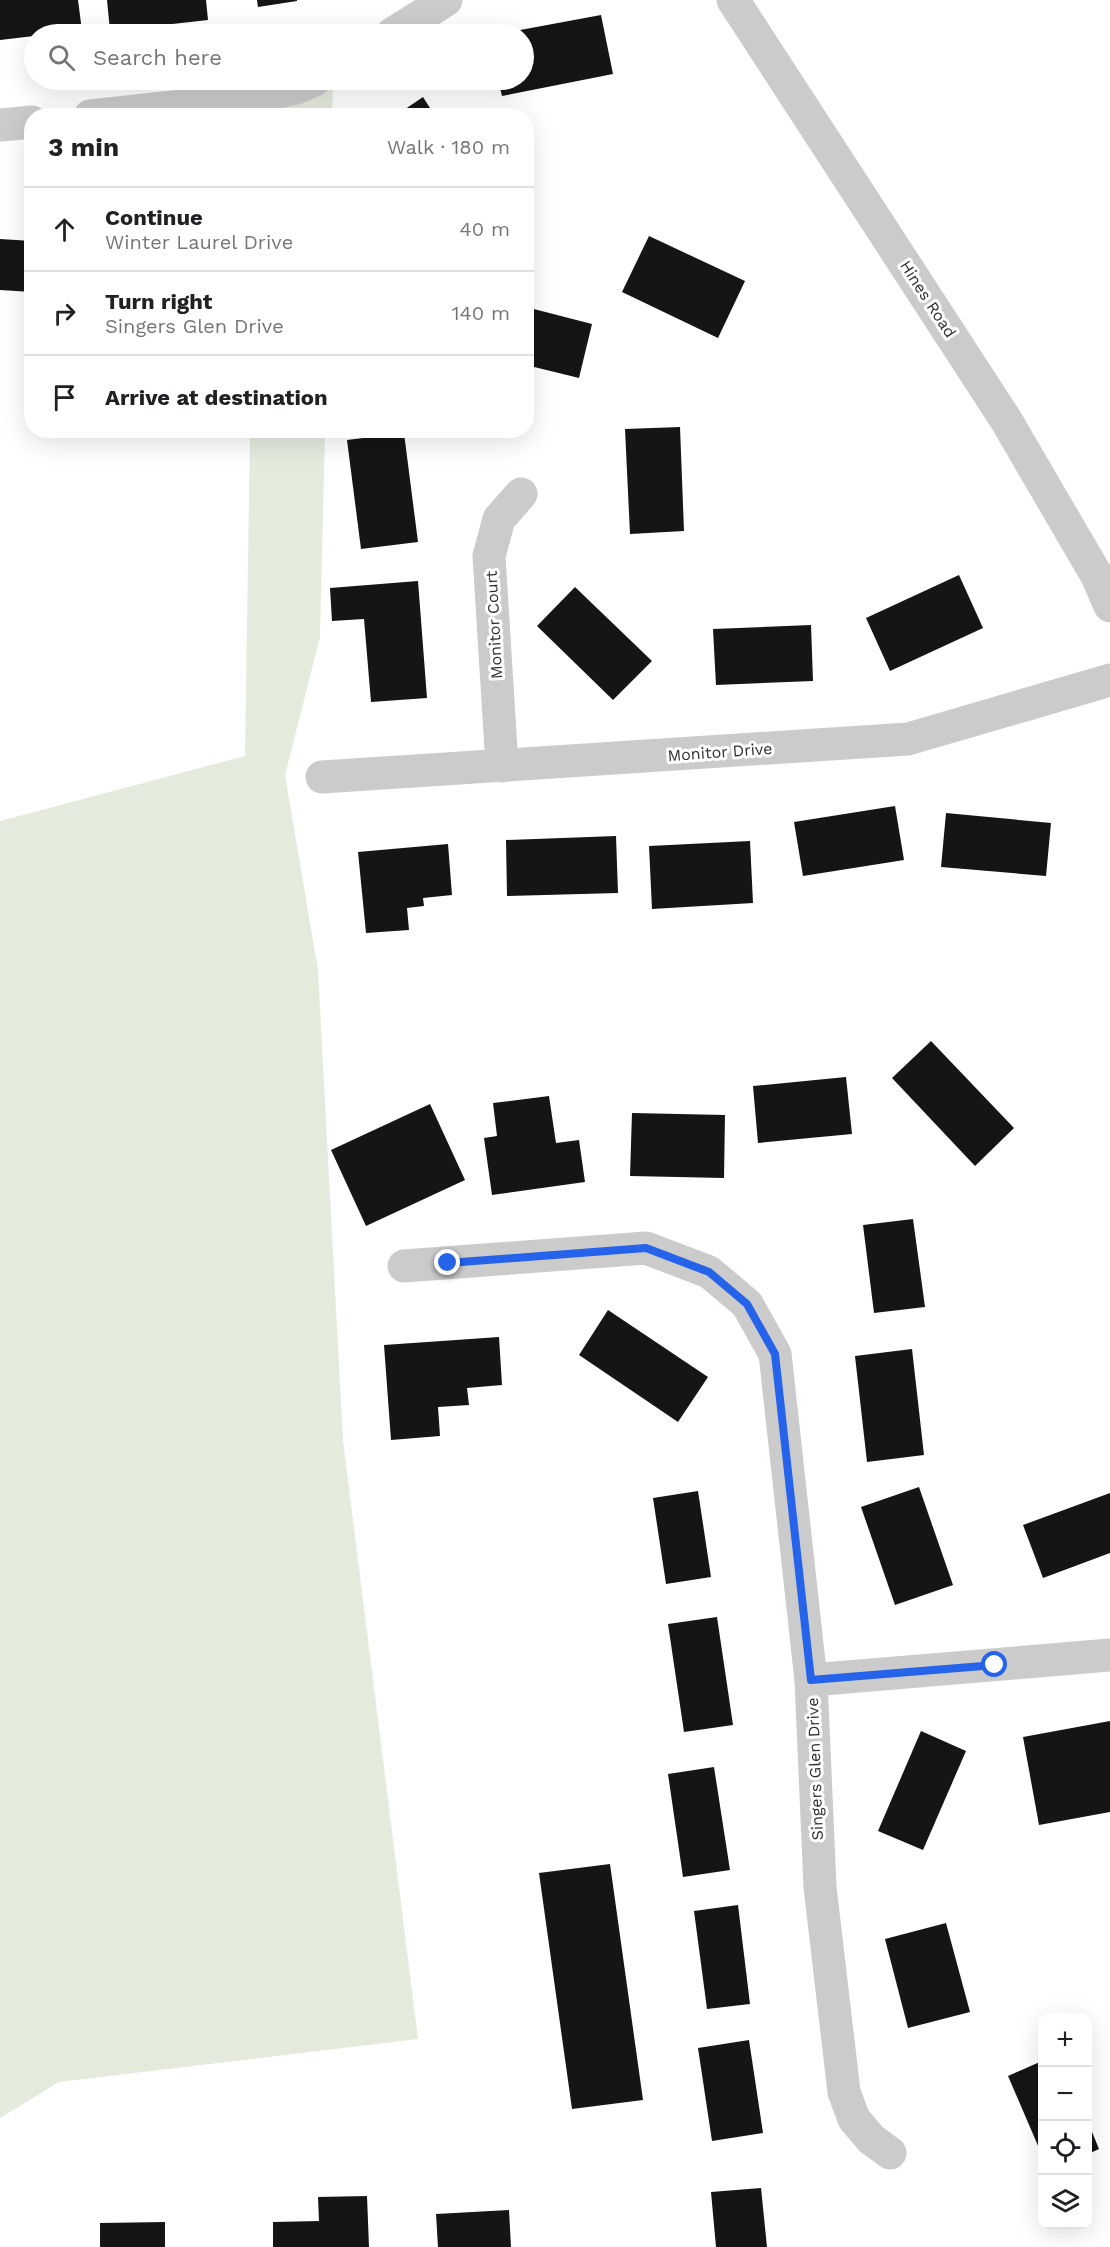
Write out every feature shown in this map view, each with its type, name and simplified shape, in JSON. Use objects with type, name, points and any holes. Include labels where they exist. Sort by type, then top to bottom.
[{"type":"street","points":[[408,24],[446,0]]},
{"type":"street","name":"Hines Road","points":[[733,0],[1006,420],[1097,576],[1110,606]]},
{"type":"street","points":[[164,108],[238,100],[286,90]]},
{"type":"street","points":[[0,125],[24,123]]},
{"type":"street","name":"Monitor Court","points":[[502,766],[489,556],[498,519],[521,494]]},
{"type":"street","name":"Monitor Drive","points":[[322,777],[908,739],[1110,680]]},
{"type":"street","name":"Singers Glen Drive","points":[[404,1266],[646,1248],[709,1272],[747,1304],[775,1354],[811,1680],[820,1887],[844,2092],[854,2120],[871,2139],[890,2153]]},
{"type":"street","points":[[811,1680],[1110,1655]]},
{"type":"shaded area","points":[[293,90],[333,90],[332,108],[254,108]]},
{"type":"shaded area","points":[[250,438],[325,438],[320,637],[285,775],[318,970],[343,1440],[418,2039],[59,2082],[0,2118],[0,821],[245,756]]},
{"type":"building","points":[[0,0],[78,0],[81,24],[24,24],[24,37],[0,40]]},
{"type":"building","points":[[107,0],[206,0],[208,20],[172,24],[109,24]]},
{"type":"building","points":[[257,0],[297,0],[297,1],[258,7]]},
{"type":"building","points":[[601,15],[613,74],[534,90],[534,27]]},
{"type":"building","points":[[500,90],[532,90],[502,96]]},
{"type":"building","points":[[423,97],[430,108],[407,108]]},
{"type":"building","points":[[649,236],[745,281],[718,338],[622,292]]},
{"type":"building","points":[[0,239],[24,240],[24,292],[0,290]]},
{"type":"building","points":[[534,309],[592,324],[579,378],[534,367]]},
{"type":"building","points":[[680,427],[684,531],[630,534],[625,429]]},
{"type":"building","points":[[405,438],[418,542],[361,549],[347,440]]},
{"type":"building","points":[[959,575],[983,628],[890,671],[866,618]]},
{"type":"building","points":[[418,581],[427,698],[371,702],[364,619],[332,621],[330,588]]},
{"type":"building","points":[[575,587],[652,661],[613,700],[537,626]]},
{"type":"building","points":[[811,625],[813,681],[716,685],[713,629]]},
{"type":"building","points":[[895,806],[904,860],[803,876],[794,822]]},
{"type":"building","points":[[946,813],[1051,823],[1046,876],[941,867]]},
{"type":"building","points":[[616,836],[618,893],[507,896],[506,840]]},
{"type":"building","points":[[750,841],[753,903],[652,909],[649,846]]},
{"type":"building","points":[[448,844],[452,895],[423,898],[424,906],[407,908],[409,930],[366,933],[358,852]]},
{"type":"building","points":[[931,1041],[1014,1128],[975,1166],[892,1078]]},
{"type":"building","points":[[846,1077],[852,1134],[758,1143],[753,1086]]},
{"type":"building","points":[[549,1096],[556,1143],[579,1140],[585,1182],[492,1195],[484,1138],[497,1136],[493,1103]]},
{"type":"building","points":[[430,1104],[465,1180],[366,1226],[331,1150]]},
{"type":"building","points":[[632,1113],[725,1115],[724,1178],[630,1176]]},
{"type":"building","points":[[913,1219],[925,1307],[874,1313],[863,1225]]},
{"type":"building","points":[[608,1310],[708,1377],[678,1422],[579,1355]]},
{"type":"building","points":[[499,1337],[502,1385],[467,1388],[469,1405],[438,1407],[440,1436],[391,1440],[384,1345]]},
{"type":"building","points":[[912,1349],[924,1455],[867,1462],[855,1356]]},
{"type":"building","points":[[919,1487],[953,1585],[895,1605],[861,1507]]},
{"type":"building","points":[[698,1491],[711,1577],[666,1584],[653,1498]]},
{"type":"building","points":[[1110,1493],[1110,1553],[1043,1578],[1023,1525]]},
{"type":"building","points":[[717,1617],[733,1725],[684,1732],[668,1624]]},
{"type":"building","points":[[1110,1721],[1110,1812],[1039,1825],[1023,1737]]},
{"type":"building","points":[[921,1731],[966,1751],[923,1850],[878,1831]]},
{"type":"building","points":[[714,1767],[730,1870],[683,1877],[668,1774]]},
{"type":"building","points":[[610,1864],[643,2100],[572,2109],[539,1873]]},
{"type":"building","points":[[738,1905],[750,2004],[707,2009],[694,1911]]},
{"type":"building","points":[[946,1923],[970,2012],[908,2028],[885,1939]]},
{"type":"building","points":[[749,2040],[763,2133],[712,2141],[698,2048]]},
{"type":"building","points":[[1038,2063],[1038,2146],[1008,2076]]},
{"type":"building","points":[[1092,2132],[1099,2149],[1092,2152]]},
{"type":"building","points":[[761,2188],[767,2247],[716,2247],[711,2192]]},
{"type":"building","points":[[367,2196],[369,2247],[273,2247],[273,2222],[319,2221],[318,2197]]},
{"type":"building","points":[[509,2210],[511,2247],[438,2247],[436,2214]]},
{"type":"building","points":[[165,2222],[165,2247],[100,2247],[100,2223]]},
{"type":"route","points":[[448,1263],[646,1248],[709,1272],[747,1304],[775,1354],[811,1680],[995,1665]]}]
